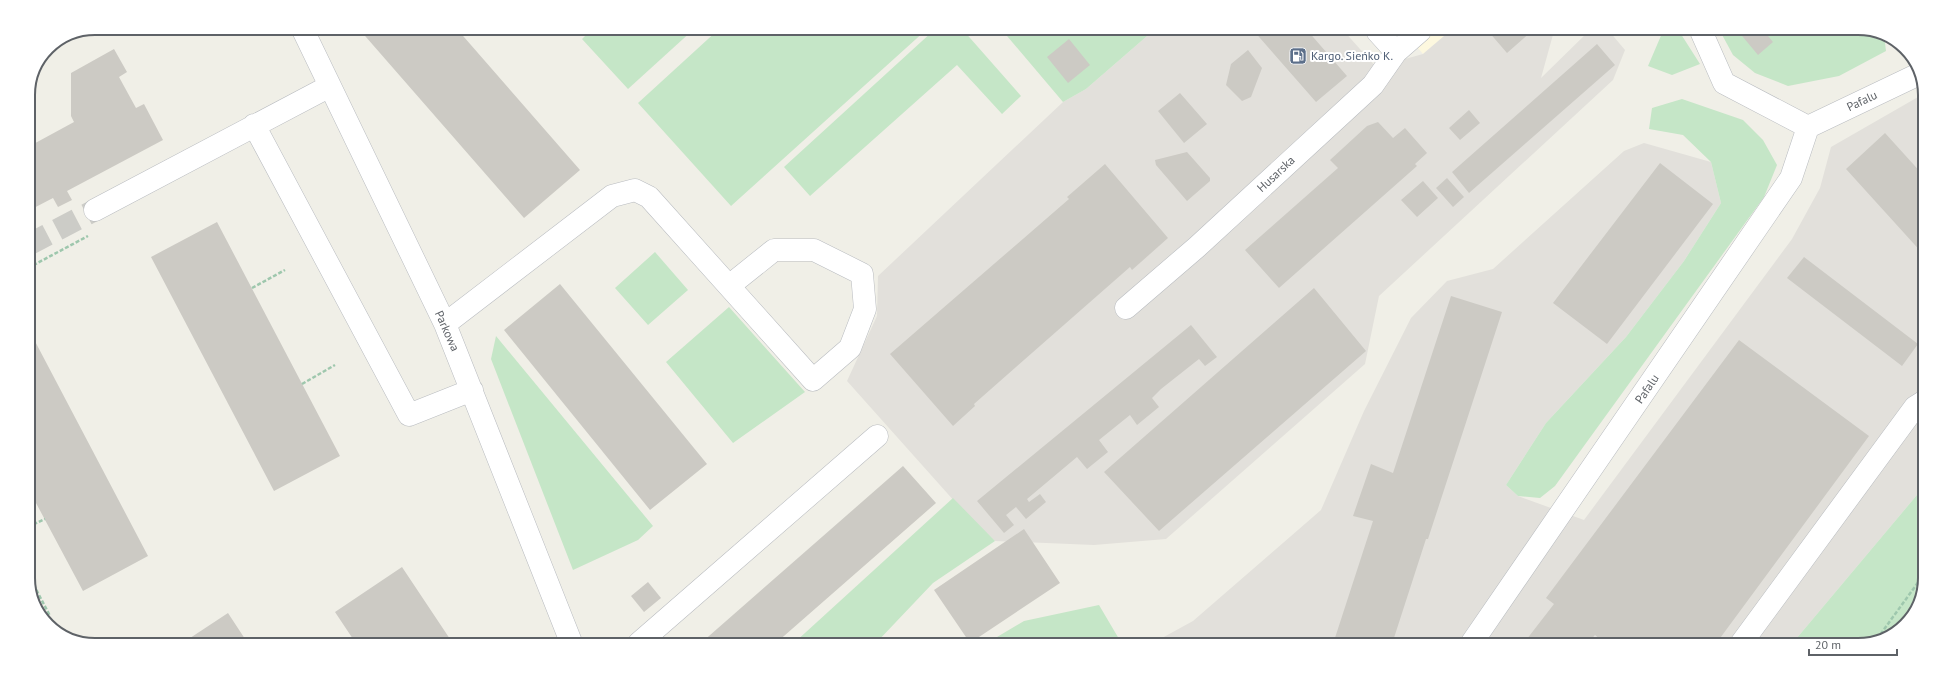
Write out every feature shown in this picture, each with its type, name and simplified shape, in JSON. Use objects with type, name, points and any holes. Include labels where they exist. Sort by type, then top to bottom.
[{"type":"street","name":"Parkowa","points":[[305,35],[444,324],[472,390],[569,638]]},
{"type":"street","points":[[1381,35],[1396,52]]},
{"type":"street","name":"Husarska","points":[[1126,308],[1197,247],[1373,85],[1396,52],[1415,35]]},
{"type":"street","points":[[1703,35],[1724,83],[1808,126]]},
{"type":"street","name":"Pafalu","points":[[1475,638],[1791,178],[1808,126],[1916,79]]},
{"type":"street","points":[[94,210],[330,86]]},
{"type":"street","points":[[254,125],[409,415],[472,390]]},
{"type":"street","points":[[444,324],[612,196],[636,190],[649,197],[813,380],[850,348],[865,310],[862,274],[814,250],[774,250],[729,286]]},
{"type":"street","points":[[1745,638],[1915,407],[1918,405]]},
{"type":"street","points":[[645,638],[877,436]]},
{"type":"path","points":[[35,264],[90,234]]},
{"type":"path","points":[[252,288],[286,270]]},
{"type":"path","points":[[302,384],[335,365]]},
{"type":"path","points":[[35,524],[45,519]]},
{"type":"path","points":[[1881,633],[1917,583]]},
{"type":"path","points":[[36,590],[49,616]]},
{"type":"shaded area","points":[[1148,35],[1347,35],[1376,67],[1423,54],[1445,35],[1553,35],[1541,78],[1585,35],[1612,35],[1625,50],[1613,80],[1379,296],[1365,364],[1166,539],[1094,545],[995,541],[964,512],[847,381],[877,316],[878,276],[1063,102],[1086,89]]},
{"type":"shaded area","points":[[1406,35],[1445,35],[1423,54]]},
{"type":"shaded area","points":[[1918,97],[1918,494],[1797,638],[1162,638],[1193,621],[1321,510],[1364,411],[1411,318],[1447,281],[1493,269],[1624,151],[1644,143],[1711,162],[1721,203],[1684,261],[1626,337],[1546,423],[1506,485],[1518,496],[1584,520],[1792,239],[1820,188],[1831,147]]},
{"type":"green space","points":[[586,35],[687,35],[628,89],[582,39]]},
{"type":"green space","points":[[712,35],[920,35],[731,206],[638,103]]},
{"type":"green space","points":[[929,35],[967,35],[1021,96],[1002,114],[957,65],[810,196],[784,167]]},
{"type":"green space","points":[[1006,35],[1148,35],[1086,89],[1063,102]]},
{"type":"green space","points":[[1661,35],[1682,35],[1700,64],[1672,75],[1648,66]]},
{"type":"green space","points":[[1722,35],[1858,35],[1877,38],[1885,42],[1886,51],[1839,76],[1788,86],[1755,73],[1733,55]]},
{"type":"green space","points":[[1682,99],[1743,120],[1763,140],[1777,165],[1764,197],[1555,486],[1540,498],[1518,496],[1506,485],[1546,423],[1626,337],[1684,261],[1721,203],[1711,162],[1683,135],[1649,129],[1652,108]]},
{"type":"green space","points":[[655,252],[688,290],[648,325],[615,288]]},
{"type":"green space","points":[[729,307],[805,392],[733,443],[666,362]]},
{"type":"green space","points":[[496,336],[653,526],[638,540],[573,570],[491,359]]},
{"type":"green space","points":[[1918,494],[1918,578],[1915,597],[1903,617],[1894,626],[1877,635],[1858,638],[1797,638]]},
{"type":"green space","points":[[953,498],[995,541],[933,583],[881,638],[799,638]]},
{"type":"green space","points":[[1099,605],[1118,638],[995,638],[1024,621]]},
{"type":"building","points":[[364,35],[462,35],[580,170],[524,218]]},
{"type":"building","points":[[1257,35],[1311,35],[1347,76],[1316,102]]},
{"type":"building","points":[[1491,35],[1527,35],[1507,53]]},
{"type":"building","points":[[1741,35],[1767,35],[1773,42],[1758,55]]},
{"type":"building","points":[[1069,39],[1090,65],[1068,83],[1047,57]]},
{"type":"building","points":[[1597,44],[1615,65],[1469,193],[1452,172]]},
{"type":"building","points":[[114,49],[127,72],[119,77],[136,108],[144,104],[163,140],[67,191],[72,200],[58,207],[53,198],[35,207],[35,143],[74,122],[71,116],[71,73]]},
{"type":"building","points":[[1248,50],[1262,68],[1251,97],[1242,101],[1226,85],[1231,64]]},
{"type":"building","points":[[1180,93],[1207,124],[1184,143],[1158,111]]},
{"type":"building","points":[[1469,110],[1480,123],[1460,140],[1449,128]]},
{"type":"building","points":[[1378,122],[1393,138],[1405,128],[1427,153],[1415,164],[1417,166],[1279,288],[1245,250],[1338,168],[1330,160],[1367,126]]},
{"type":"building","points":[[1885,133],[1918,169],[1918,248],[1846,169]]},
{"type":"building","points":[[1187,152],[1210,178],[1210,181],[1187,201],[1156,165],[1155,160]]},
{"type":"building","points":[[1660,163],[1713,204],[1607,344],[1553,303]]},
{"type":"building","points":[[1105,164],[1168,238],[1132,270],[1130,267],[974,404],[975,406],[953,426],[890,354],[1069,199],[1067,197]]},
{"type":"building","points":[[1447,178],[1464,197],[1453,207],[1436,188]]},
{"type":"building","points":[[1423,181],[1438,198],[1417,217],[1401,200]]},
{"type":"building","points":[[217,222],[340,456],[274,491],[151,257]]},
{"type":"building","points":[[1804,257],[1918,344],[1902,366],[1787,278]]},
{"type":"building","points":[[560,284],[707,464],[650,510],[504,330]]},
{"type":"building","points":[[1314,288],[1366,351],[1159,531],[1104,472]]},
{"type":"building","points":[[1451,296],[1502,312],[1394,638],[1335,638],[1373,521],[1353,516],[1371,464],[1393,473]]},
{"type":"building","points":[[1191,325],[1217,357],[1205,366],[1199,359],[1161,389],[1152,398],[1159,407],[1137,425],[1130,415],[1099,440],[1108,452],[1087,469],[1077,457],[1027,499],[1029,502],[1040,494],[1046,502],[1026,519],[1016,507],[1006,515],[1014,525],[1004,533],[977,501]]},
{"type":"building","points":[[1739,340],[1869,436],[1720,638],[1599,638],[1595,635],[1592,638],[1528,638],[1554,604],[1546,598]]},
{"type":"building","points":[[35,341],[148,556],[83,591],[35,501]]},
{"type":"building","points":[[903,466],[936,503],[782,638],[707,638]]},
{"type":"building","points":[[1024,529],[1060,583],[978,638],[967,638],[934,590]]},
{"type":"building","points":[[402,567],[449,638],[352,638],[335,612]]},
{"type":"building","points":[[648,582],[661,598],[644,612],[631,596]]},
{"type":"building","points":[[228,613],[244,638],[190,638]]},
{"type":"tunnel","points":[[35,241],[95,210]]},
{"type":"place","name":"Kargo. Sieńko K.","points":[[1298,56]]}]
